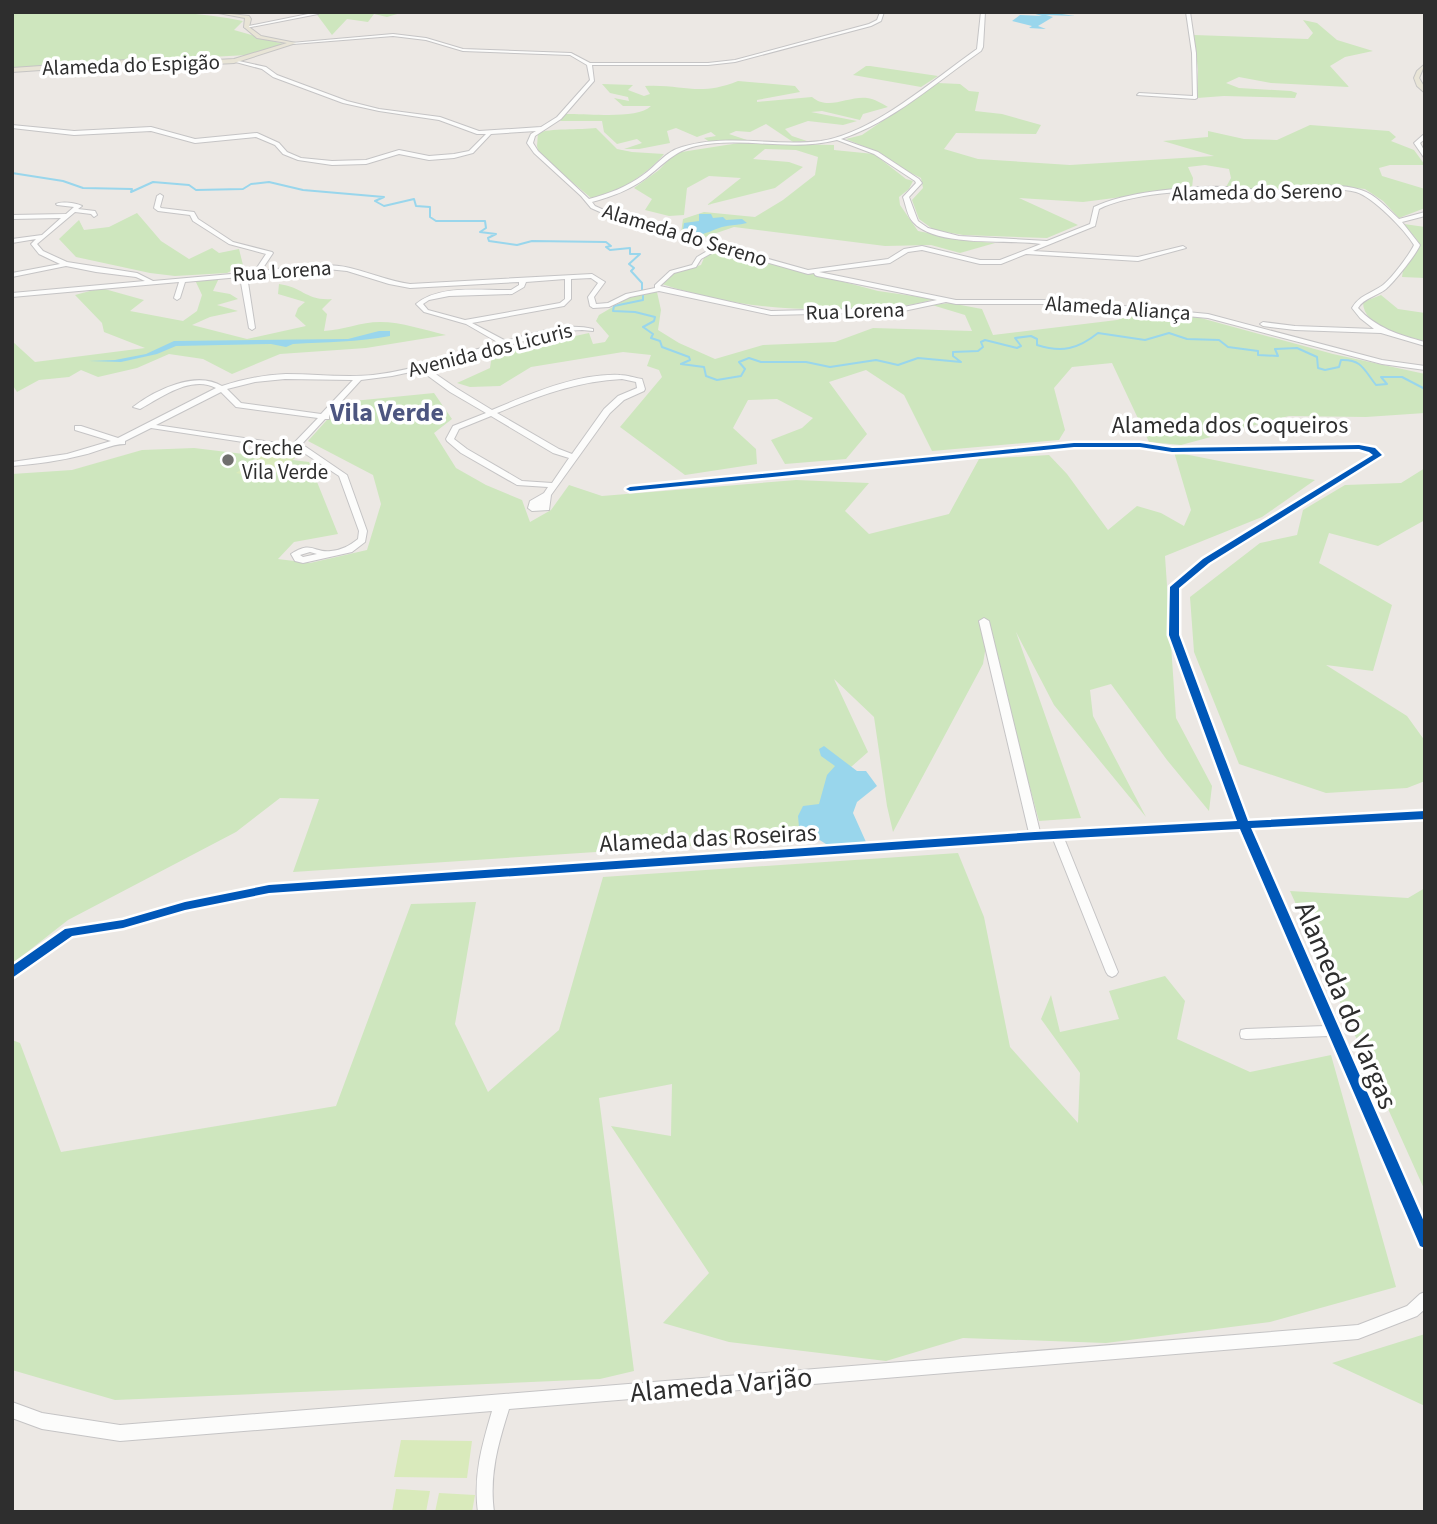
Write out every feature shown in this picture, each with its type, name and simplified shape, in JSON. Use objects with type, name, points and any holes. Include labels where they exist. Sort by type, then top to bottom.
[{"type":"main road","points":[[215,12],[244,16],[247,24],[259,37],[293,43]]},
{"type":"main road","points":[[234,61],[293,43]]},
{"type":"main road","name":"Alameda do Espigão","points":[[12,69],[127,62],[179,64],[234,61]]},
{"type":"main road","points":[[1425,66],[1420,69],[1416,79],[1425,91]]},
{"type":"street","points":[[247,24],[295,12]]},
{"type":"street","points":[[247,24],[316,14],[314,12]]},
{"type":"street","points":[[293,43],[393,35],[426,39],[467,50],[571,54],[589,64],[729,62],[870,25],[879,21],[882,12]]},
{"type":"street","points":[[587,201],[631,186],[656,168],[667,155],[680,149],[720,142],[812,143],[858,133],[979,50],[983,12]]},
{"type":"street","points":[[1139,94],[1195,98],[1194,53],[1188,12]]},
{"type":"street","name":"Alameda do Espigão","points":[[234,61],[260,67],[275,76],[345,102],[440,119],[475,132],[489,134]]},
{"type":"street","points":[[12,126],[74,133],[158,129],[195,141],[257,135],[300,159],[332,163],[366,162],[399,152],[429,158],[453,156],[471,152],[489,134],[543,128],[559,118],[592,80],[589,64]]},
{"type":"street","name":"Alameda do Sereno","points":[[543,128],[530,138],[533,148],[587,201],[605,214],[808,272],[890,261],[913,248],[933,249],[992,263],[1025,253],[1093,225],[1096,208],[1102,204],[1204,190],[1271,192],[1344,188],[1369,195],[1412,236],[1417,245],[1386,289],[1355,305],[1365,320],[1380,331],[1425,344]]},
{"type":"street","points":[[1425,136],[1417,143],[1425,157]]},
{"type":"street","points":[[838,139],[876,153],[917,180],[919,183],[906,197],[912,217],[923,228],[962,237],[1046,243]]},
{"type":"street","points":[[160,196],[157,208],[160,210],[192,213],[195,220],[231,243],[270,253],[256,273]]},
{"type":"street","points":[[59,204],[79,205],[34,244],[40,254],[68,264],[137,275],[152,282]]},
{"type":"street","points":[[12,217],[93,212],[94,215]]},
{"type":"street","points":[[1396,222],[1425,214]]},
{"type":"street","points":[[12,242],[44,236]]},
{"type":"street","points":[[1025,253],[1138,259],[1183,247]]},
{"type":"street","points":[[659,289],[657,286],[668,275],[694,266],[699,258],[717,248]]},
{"type":"street","points":[[12,275],[68,264]]},
{"type":"street","name":"Rua Lorena","points":[[12,295],[342,267],[391,283],[410,286],[594,277],[602,282],[591,297],[593,306],[610,305],[628,295],[659,289],[771,313],[899,310],[950,300]]},
{"type":"street","name":"Alameda Aliança","points":[[808,272],[950,300],[1060,302],[1179,312],[1225,320],[1382,362],[1425,368]]},
{"type":"street","points":[[243,274],[252,328]]},
{"type":"street","points":[[177,298],[183,279]]},
{"type":"street","points":[[464,322],[562,305],[568,299],[568,279]]},
{"type":"street","points":[[509,345],[464,322],[426,311],[419,304],[429,297],[440,295],[512,292],[522,286],[523,280]]},
{"type":"street","name":"Avenida dos Licuris","points":[[12,466],[76,455],[119,441],[226,390],[287,381],[389,379],[509,345],[591,330],[588,321],[593,306]]},
{"type":"street","points":[[1225,320],[1295,328],[1380,331]]},
{"type":"street","points":[[424,369],[556,451],[573,457]]},
{"type":"street","points":[[547,495],[551,485],[607,411],[621,398],[641,389],[639,381],[620,376],[568,384],[456,428],[450,439],[464,451],[520,482],[551,485]]},
{"type":"street","points":[[295,447],[358,380]]},
{"type":"street","points":[[137,407],[195,381],[208,381],[226,390],[239,405],[326,416]]},
{"type":"street","points":[[154,426],[295,447],[343,475],[363,531],[362,540],[354,548],[325,554]]},
{"type":"street","name":"Avenida dos Licuris","points":[[12,466],[48,466],[84,459],[129,444],[154,426]]},
{"type":"street","points":[[78,428],[129,444]]},
{"type":"street","name":"Alameda dos Coqueiros","points":[[630,489],[1074,444],[1140,445],[1172,450],[1359,447],[1372,450],[1378,455],[1206,561],[1175,587],[1174,635],[1244,825]]},
{"type":"street","points":[[984,621],[1035,836]]},
{"type":"street","name":"Alameda das Roseiras","points":[[12,973],[69,932],[123,925],[185,906],[269,889],[1035,836],[1425,815]]},
{"type":"street","name":"Alameda do Vargas","points":[[1244,825],[1425,1241]]},
{"type":"street","points":[[1057,835],[1112,972]]},
{"type":"street","points":[[1246,1034],[1332,1031]]},
{"type":"street","name":"Alameda Varjão","points":[[12,1410],[42,1422],[120,1433],[1358,1332],[1412,1311],[1425,1299]]},
{"type":"street","points":[[486,1512],[483,1498],[485,1456],[503,1402]]},
{"type":"green space","points":[[128,11],[215,16],[243,21],[234,30],[283,44],[247,55],[12,68],[12,12]]},
{"type":"green space","points":[[315,12],[404,12],[387,17],[374,14],[368,22],[347,19],[332,35]]},
{"type":"green space","points":[[1303,20],[1317,23],[1337,40],[1373,51],[1345,57],[1330,66],[1349,87],[1271,83],[1239,77],[1226,83],[1239,88],[1297,93],[1295,98],[1197,98],[1198,70],[1194,35],[1308,39],[1313,33]]},
{"type":"green space","points":[[866,66],[938,76],[921,87],[853,75]]},
{"type":"green space","points":[[738,81],[795,86],[800,92],[757,102],[812,97],[831,103],[867,98],[888,107],[863,114],[860,120],[822,111],[811,112],[857,121],[843,125],[808,121],[785,129],[792,136],[807,141],[793,142],[766,124],[750,132],[736,131],[729,134],[747,140],[711,143],[704,138],[716,136],[711,132],[697,137],[676,128],[667,131],[670,143],[639,149],[624,149],[642,143],[637,139],[617,144],[604,132],[602,121],[560,121],[565,114],[635,113],[651,106],[623,106],[614,98],[629,101],[628,97],[610,93],[602,84],[633,85],[628,90],[644,96],[650,94],[645,86],[701,89]]},
{"type":"green space","points":[[938,83],[960,84],[969,91],[979,92],[975,111],[1002,114],[1041,125],[1036,134],[956,133],[944,149],[978,159],[1070,165],[1214,156],[1163,141],[1208,137],[1208,131],[1244,139],[1277,140],[1310,125],[1389,131],[1396,137],[1391,141],[1414,150],[1425,165],[1390,165],[1379,168],[1382,176],[1425,189],[1425,208],[1399,218],[1383,201],[1365,189],[1346,187],[1266,191],[1226,187],[1231,178],[1229,169],[1205,165],[1188,167],[1193,178],[1192,188],[1083,202],[1019,198],[1078,225],[1047,238],[963,235],[934,230],[919,219],[912,200],[923,188],[921,178],[882,154],[846,139],[862,135]]},
{"type":"green space","points":[[596,128],[617,149],[664,154],[631,182],[612,192],[591,198],[539,154],[537,146],[538,133],[543,131]]},
{"type":"green space","points":[[739,143],[834,145],[834,150],[874,154],[906,179],[913,181],[909,189],[899,197],[900,205],[918,231],[995,243],[960,253],[931,245],[885,246],[734,227],[702,238],[681,233],[683,219],[704,212],[755,217],[783,200],[815,175],[818,157],[796,150],[765,149],[753,159],[789,162],[803,167],[775,188],[707,205],[741,178],[709,176],[687,188],[684,215],[669,216],[645,210],[652,199],[634,188],[659,170],[675,153]]},
{"type":"green space","points":[[137,213],[161,241],[189,259],[212,248],[219,253],[239,249],[243,265],[227,273],[175,276],[150,273],[76,257],[59,239],[79,220],[84,230],[109,227]]},
{"type":"green space","points":[[1404,224],[1425,227],[1425,278],[1402,277],[1403,270],[1418,250],[1418,241]]},
{"type":"green space","points":[[719,249],[878,291],[934,299],[892,307],[800,309],[707,297],[659,283],[675,272],[701,265],[704,258]]},
{"type":"green space","points":[[219,278],[213,291],[230,294],[238,299],[217,305],[238,311],[210,317],[192,325],[247,339],[306,326],[295,316],[298,308],[305,302],[278,294],[279,284],[316,298],[332,299],[322,309],[327,314],[324,331],[388,322],[446,335],[366,348],[280,354],[232,374],[203,359],[169,354],[137,368],[98,377],[81,370],[69,377],[39,380],[17,392],[12,384],[12,341],[35,362],[145,348],[104,332],[102,323],[75,295],[101,288],[144,300],[130,311],[183,321],[197,311],[202,295],[195,280]]},
{"type":"green space","points":[[640,291],[657,292],[661,310],[658,330],[715,359],[763,345],[835,342],[873,328],[972,331],[965,315],[932,305],[950,303],[982,309],[993,335],[1117,320],[1144,311],[1186,314],[1333,354],[1425,374],[1425,413],[1366,417],[1289,416],[1181,445],[1149,442],[1112,363],[1072,367],[1054,388],[1065,430],[1059,440],[932,451],[904,395],[866,370],[829,382],[867,434],[846,459],[785,464],[771,440],[802,428],[813,418],[777,399],[748,400],[733,428],[756,449],[757,464],[685,475],[620,427],[662,377],[659,370],[647,366],[651,355],[623,352],[531,367],[500,386],[470,387],[457,383],[490,368],[492,354],[589,333],[593,344],[605,342],[609,336],[596,321],[599,315]]},
{"type":"green space","points":[[1381,295],[1398,309],[1425,313],[1425,341],[1386,329],[1370,318],[1363,302]]},
{"type":"green space","points":[[434,393],[452,419],[434,433],[456,468],[486,485],[522,500],[530,522],[551,510],[569,485],[602,496],[796,480],[869,483],[845,511],[869,534],[949,514],[979,459],[1049,455],[1067,474],[1108,530],[1137,506],[1161,513],[1184,526],[1191,510],[1174,452],[1315,480],[1262,517],[1165,556],[1176,718],[1212,786],[1209,811],[1111,684],[1090,690],[1093,716],[1146,817],[1054,705],[1016,632],[1081,818],[1039,821],[988,633],[983,664],[893,832],[874,717],[834,679],[868,752],[834,782],[824,837],[293,872],[319,799],[280,798],[236,832],[68,920],[12,964],[12,474],[72,470],[142,450],[194,448],[309,462],[338,534],[294,542],[278,559],[310,563],[367,550],[381,504],[373,475],[308,441],[343,402]]},
{"type":"green space","points":[[270,449],[298,456],[265,480],[236,473]]},
{"type":"green space","points":[[1425,468],[1425,520],[1378,546],[1329,533],[1319,563],[1392,605],[1373,671],[1326,665],[1407,716],[1425,741],[1425,781],[1407,788],[1326,793],[1239,764],[1194,652],[1190,597],[1260,543],[1297,535],[1303,510],[1345,485],[1401,483]]},
{"type":"green space","points":[[958,853],[984,917],[1010,1047],[1078,1123],[1080,1073],[1041,1019],[1051,995],[1060,1032],[1119,1019],[1109,991],[1165,976],[1185,1001],[1177,1039],[1250,1072],[1331,1055],[1396,1287],[1270,1322],[1106,1343],[963,1338],[886,1361],[729,1342],[663,1323],[709,1273],[611,1126],[671,1136],[672,1084],[599,1098],[634,1371],[600,1379],[115,1400],[12,1370],[12,1040],[20,1043],[61,1152],[336,1106],[411,904],[476,902],[455,1024],[488,1092],[559,1030],[603,877]]},
{"type":"green space","points":[[1425,888],[1425,1191],[1290,891],[1408,898]]},
{"type":"green space","points":[[1425,1334],[1425,1406],[1332,1363]]},
{"type":"green space","points":[[401,1440],[472,1441],[467,1478],[394,1477]]},
{"type":"green space","points":[[396,1489],[430,1491],[426,1512],[392,1512]]},
{"type":"green space","points":[[439,1493],[475,1495],[472,1512],[435,1512]]},
{"type":"water","points":[[1065,12],[1055,13],[1075,16],[1046,15],[1053,17],[1038,26],[1046,29],[1029,28],[1032,26],[1012,21],[1020,15],[1042,16],[1032,13]]},
{"type":"water","points":[[699,214],[711,214],[713,218],[723,217],[726,220],[742,219],[747,223],[699,234],[683,230],[684,223],[699,221]]},
{"type":"water","points":[[390,331],[390,336],[293,344],[286,347],[271,344],[176,346],[157,354],[121,362],[89,361],[115,360],[146,354],[174,341],[348,339]]},
{"type":"water","points":[[824,746],[857,771],[866,771],[877,786],[857,802],[853,813],[866,842],[864,846],[826,844],[799,827],[798,816],[803,806],[819,804],[827,775],[835,766],[821,756],[819,749]]},
{"type":"waterway","points":[[12,173],[63,181],[83,188],[132,189],[131,192],[153,182],[189,185],[196,190],[243,189],[251,184],[269,182],[303,190],[384,197],[375,201],[384,206],[414,199],[416,206],[430,207],[430,217],[436,221],[485,221],[486,228],[480,232],[496,234],[488,238],[489,241],[517,245],[532,241],[606,242],[611,246],[606,247],[610,250],[630,248],[630,254],[640,254],[629,264],[634,268],[631,271],[642,283],[642,291]]},
{"type":"waterway","points":[[643,293],[643,300],[614,306],[613,311],[635,312],[655,317],[654,321],[643,327],[653,334],[651,338],[660,341],[662,347],[689,357],[690,360],[681,364],[704,367],[706,376],[717,380],[741,376],[745,369],[739,362],[749,358],[761,362],[806,362],[830,367],[876,360],[898,365],[918,358],[961,362],[953,356],[953,352],[978,351],[983,347],[981,342],[985,340],[1017,348],[1021,346],[1015,338],[1031,336],[1037,339],[1037,345],[1062,349],[1084,343],[1098,333],[1145,340],[1169,333],[1187,339],[1219,340],[1228,347],[1258,351],[1258,355],[1278,356],[1275,349],[1297,348],[1317,357],[1318,368],[1325,370],[1339,367],[1341,360],[1354,361],[1362,366],[1376,385],[1387,384],[1381,377],[1402,377],[1425,389]]},
{"type":"cycle path","points":[[630,489],[1074,445],[1140,445],[1172,450],[1359,447],[1372,450],[1378,455],[1206,561],[1175,587],[1174,635],[1244,825],[1425,1241]]},
{"type":"cycle path","points":[[12,973],[69,932],[123,924],[185,906],[269,889],[1035,836],[1425,815]]},
{"type":"place","name":"Creche Vila Verde","points":[[228,460]]},
{"type":"district","name":"Vila Verde","points":[[387,412]]}]
